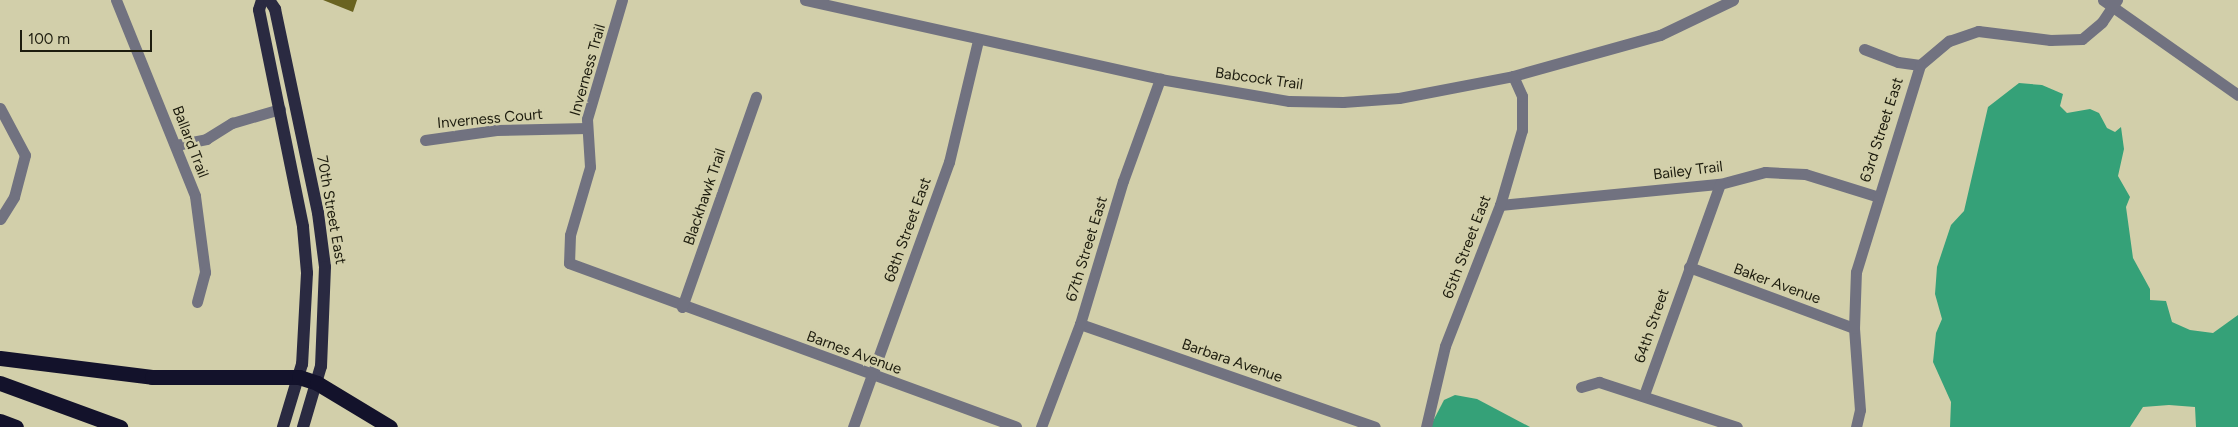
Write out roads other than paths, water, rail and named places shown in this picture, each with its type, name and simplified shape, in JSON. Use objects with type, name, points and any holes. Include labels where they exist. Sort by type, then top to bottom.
[{"type":"highway","points":[[0,358],[152,377],[299,377],[317,383],[390,427]]},
{"type":"highway","points":[[0,383],[120,427]]},
{"type":"highway","points":[[0,421],[16,427]]},
{"type":"main road","name":"70th Street East","points":[[262,0],[259,10],[302,227],[307,273],[307,324],[299,377],[283,427]]},
{"type":"main road","name":"70th Street East","points":[[269,0],[275,9],[318,213],[326,267],[326,316],[317,383],[303,427]]},
{"type":"street","name":"Ballard Trail","points":[[116,0],[195,196],[205,272],[197,302]]},
{"type":"street","name":"Inverness Trail","points":[[622,0],[587,128],[588,183],[570,235],[569,263],[682,307]]},
{"type":"street","name":"Babcock Trail","points":[[805,0],[1160,79],[1288,101],[1343,102],[1399,98],[1513,76],[1660,35],[1733,0]]},
{"type":"street","points":[[2103,0],[2115,4],[2238,95]]},
{"type":"street","name":"63rd Street East","points":[[1856,427],[1860,410],[1854,328],[1856,272],[1876,196],[1920,65],[1949,41],[1978,31],[2050,40],[2082,39],[2115,4]]},
{"type":"street","name":"68th Street East","points":[[853,427],[949,162],[978,40]]},
{"type":"street","points":[[1864,49],[1898,62],[1920,65]]},
{"type":"street","name":"65th Street East","points":[[1426,427],[1445,346],[1500,206],[1522,130],[1522,96],[1513,76]]},
{"type":"street","name":"67th Street East","points":[[1041,427],[1080,324],[1123,181],[1160,79]]},
{"type":"street","name":"Blackhawk Trail","points":[[682,307],[756,97]]},
{"type":"street","points":[[0,108],[26,155],[14,197],[0,219]]},
{"type":"street","points":[[176,145],[206,139],[232,123],[280,109]]},
{"type":"street","name":"Inverness Court","points":[[425,140],[496,130],[587,128]]},
{"type":"street","name":"Bailey Trail","points":[[1500,206],[1720,184],[1765,172],[1805,174],[1876,196]]},
{"type":"street","name":"64th Street","points":[[1644,395],[1720,184]]},
{"type":"street","name":"Baker Avenue","points":[[1689,267],[1854,328]]},
{"type":"street","name":"Barnes Avenue","points":[[682,307],[1016,427]]},
{"type":"street","name":"Barbara Avenue","points":[[1080,324],[1374,427]]},
{"type":"street","points":[[1581,387],[1599,382],[1644,395],[1737,427]]}]
